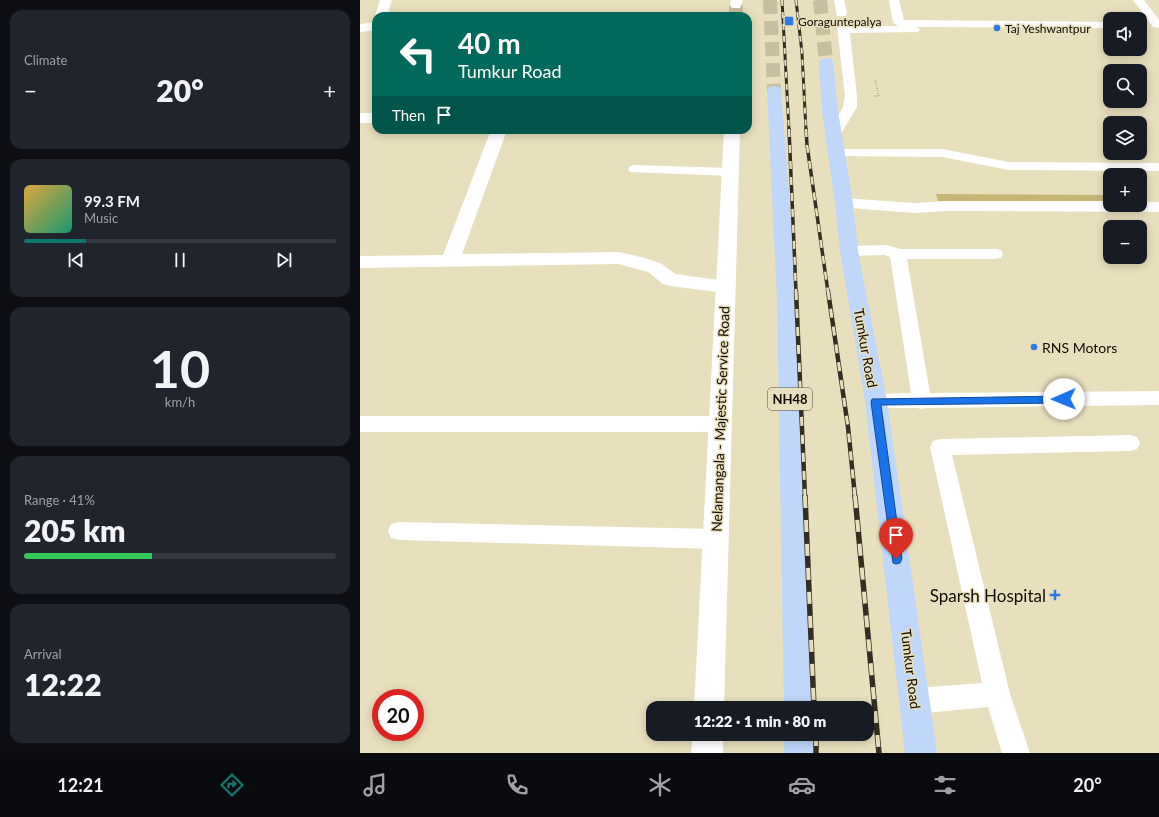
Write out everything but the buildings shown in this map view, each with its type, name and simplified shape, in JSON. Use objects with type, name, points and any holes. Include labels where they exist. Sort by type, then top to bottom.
[{"type":"highway","name":"Tumkur Road","points":[[828,79],[850,251],[876,402],[921,753]]},
{"type":"highway","name":"NH48","points":[[774,90],[787,299],[799,701]]},
{"type":"highway","points":[[799,741],[800,753]]},
{"type":"street","points":[[382,12],[386,0]]},
{"type":"street","points":[[360,28],[372,26]]},
{"type":"street","points":[[360,118],[372,118]]},
{"type":"street","points":[[450,261],[498,134]]},
{"type":"street","name":"Nelamangala - Majestic Service Road","points":[[709,701],[732,134]]},
{"type":"street","points":[[844,203],[909,193],[1103,192]]},
{"type":"street","points":[[1147,192],[1159,192]]},
{"type":"street","points":[[844,203],[914,208],[946,206],[1159,207]]},
{"type":"street","points":[[360,262],[618,258],[638,262],[655,268],[670,280],[726,287]]},
{"type":"street","points":[[707,753],[708,741]]},
{"type":"lane","points":[[839,0],[851,96],[850,107],[836,144],[942,153],[1008,166],[1159,167]]},
{"type":"lane","points":[[894,0],[899,23],[1103,25]]},
{"type":"lane","points":[[1147,17],[1157,25],[1147,25]]},
{"type":"lane","points":[[842,23],[1026,30],[1054,28],[1051,24]]},
{"type":"lane","points":[[635,169],[730,172]]},
{"type":"lane","points":[[850,251],[887,250],[898,254],[995,254]]},
{"type":"lane","points":[[898,254],[922,402]]},
{"type":"lane","points":[[876,402],[1159,398]]},
{"type":"lane","points":[[360,424],[720,424]]},
{"type":"lane","points":[[1016,753],[997,694],[940,447],[1130,443]]},
{"type":"lane","points":[[399,530],[715,539]]},
{"type":"lane","points":[[915,701],[997,694]]},
{"type":"path","points":[[875,80],[879,96]]},
{"type":"shaded area","points":[[936,194],[1103,195],[1103,202],[938,201]]},
{"type":"tunnel","points":[[770,0],[774,90]]},
{"type":"tunnel","points":[[820,0],[826,62]]},
{"type":"tunnel","points":[[736,5],[736,12]]},
{"type":"railway","points":[[782,0],[789,130]]},
{"type":"railway","points":[[796,0],[802,53],[806,130]]},
{"type":"railway","points":[[789,129],[796,292]]},
{"type":"railway","points":[[806,129],[828,292]]},
{"type":"railway","points":[[796,291],[805,497]]},
{"type":"railway","points":[[828,291],[848,427],[855,497]]},
{"type":"railway","points":[[805,496],[814,701]]},
{"type":"railway","points":[[855,496],[879,753]]},
{"type":"railway","points":[[816,741],[816,753]]},
{"type":"place","name":"Goraguntepalya","points":[[789,21]]},
{"type":"place","name":"Taj Yeshwantpur","points":[[997,28]]},
{"type":"place","name":"RNS Motors","points":[[1034,347]]},
{"type":"place","name":"Sparsh Hospital","points":[[1055,595]]},
{"type":"route","points":[[896,559],[876,402],[1064,399]]}]
